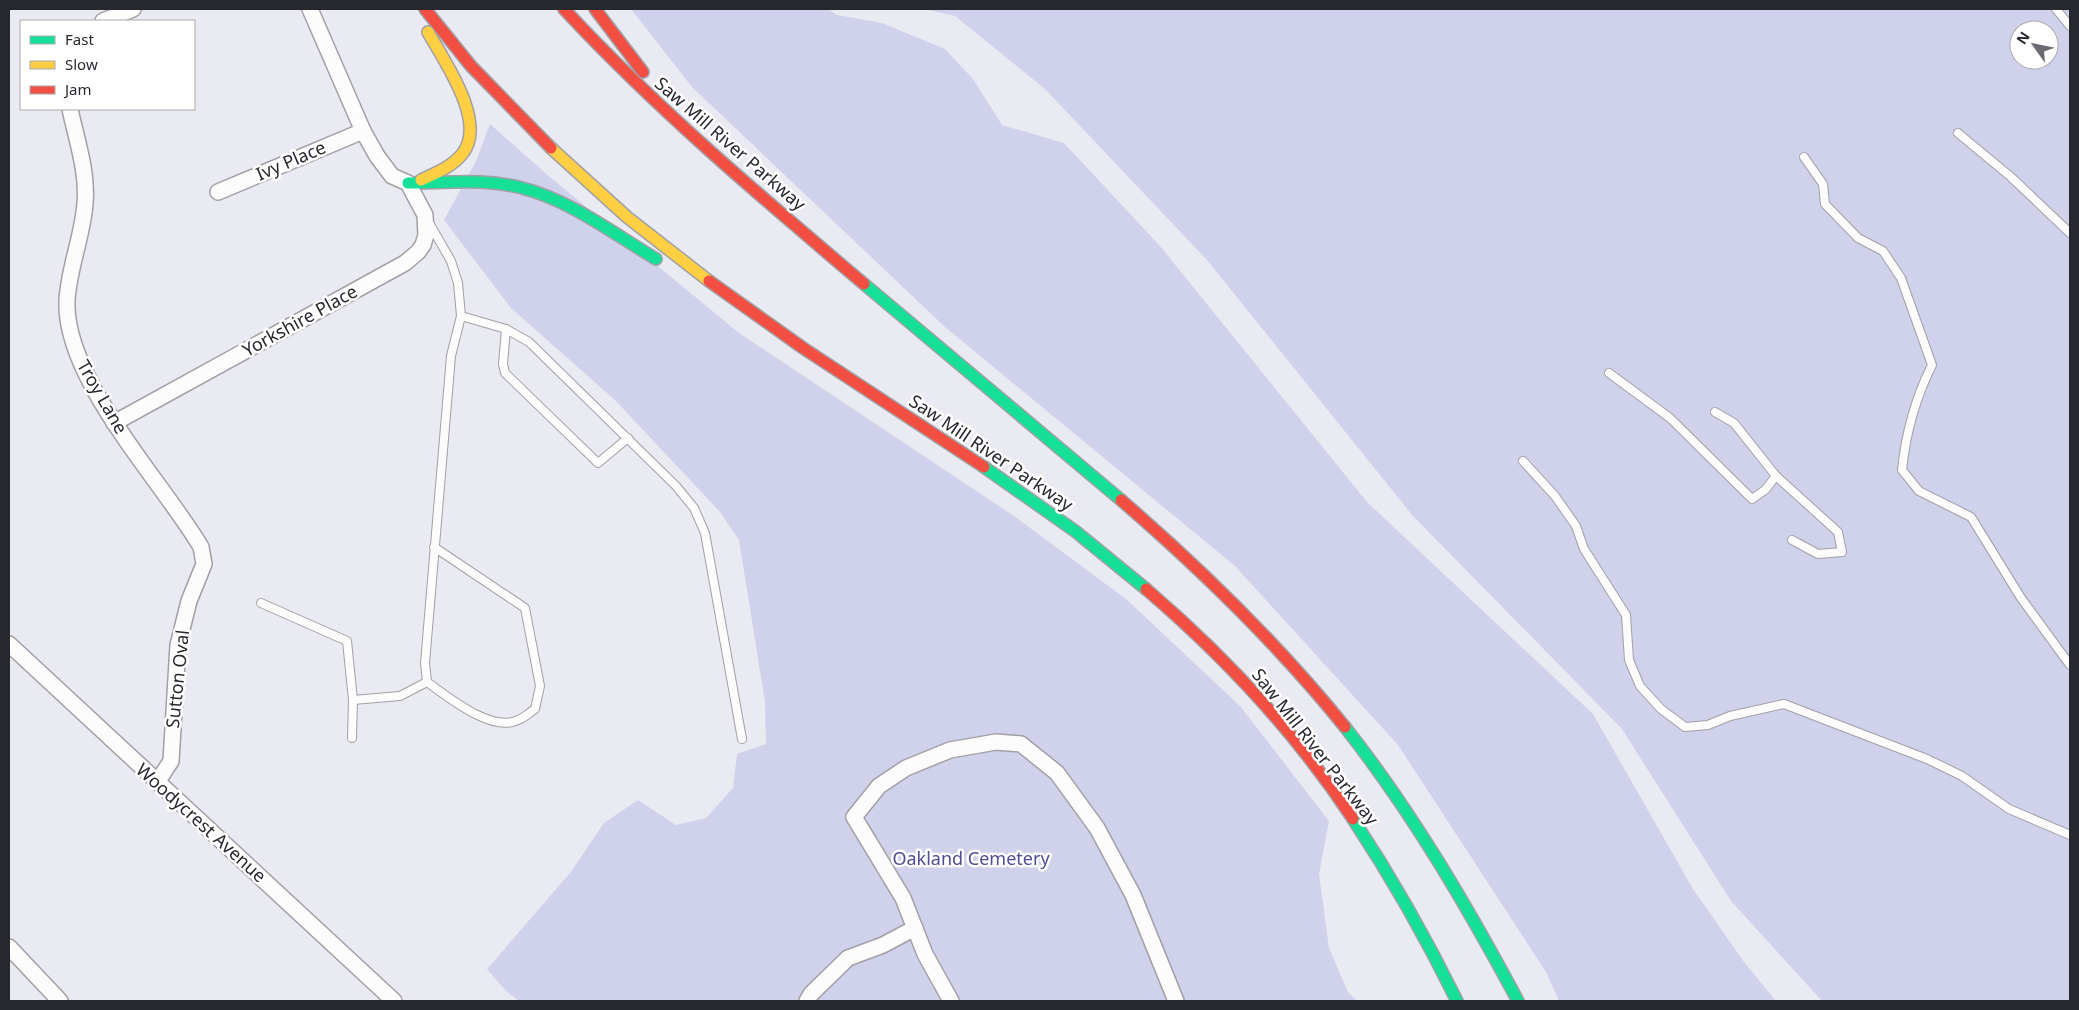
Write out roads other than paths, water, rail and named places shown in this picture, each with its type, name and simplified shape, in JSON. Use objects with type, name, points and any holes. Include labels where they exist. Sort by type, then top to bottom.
[{"type":"highway","points":[[408,184],[434,175],[456,161],[467,144],[471,127],[466,104],[415,9]]},
{"type":"highway","name":"Saw Mill River Parkway","points":[[425,9],[501,100],[571,170],[647,235],[755,315],[1049,511],[1153,594],[1201,639],[1247,687],[1290,737],[1346,811],[1409,907],[1458,1001]]},
{"type":"highway","name":"Saw Mill River Parkway","points":[[564,9],[624,73],[690,135],[1144,519],[1239,608],[1326,704],[1405,809],[1475,919],[1518,1001]]},
{"type":"highway","points":[[595,9],[690,135]]},
{"type":"highway","points":[[408,184],[482,182],[522,189],[549,198],[755,315]]},
{"type":"street","points":[[106,20],[133,9]]},
{"type":"street","points":[[310,9],[363,131],[386,170],[408,184],[425,215]]},
{"type":"street","name":"Troy Lane","points":[[70,110],[84,181],[85,202],[67,301],[73,343],[88,380],[114,423],[201,547]]},
{"type":"street","name":"Ivy Place","points":[[218,192],[363,131]]},
{"type":"street","name":"Yorkshire Place","points":[[114,423],[412,259],[418,252],[426,235],[425,215]]},
{"type":"street","name":"Sutton Oval","points":[[158,781],[171,761],[178,644],[190,601],[204,564],[201,547]]},
{"type":"street","name":"Woodycrest Avenue","points":[[9,644],[127,756],[158,781],[394,1001]]},
{"type":"street","points":[[951,1001],[926,954],[903,898],[854,817],[879,786],[906,768],[950,750],[996,742],[1021,744],[1057,773],[1097,828],[1133,895],[1176,1001]]},
{"type":"street","points":[[807,1001],[811,994],[848,958],[883,945],[915,928]]},
{"type":"street","points":[[9,947],[60,1001]]},
{"type":"lane","points":[[2056,9],[2070,26]]},
{"type":"lane","points":[[1958,133],[2011,177],[2070,233]]},
{"type":"lane","points":[[1804,157],[1823,184],[1825,204],[1858,238],[1883,251],[1901,278],[1927,347],[1932,365],[1917,396],[1905,439],[1902,470],[1919,491],[1971,517],[2021,598],[2070,665]]},
{"type":"lane","points":[[425,215],[451,261],[458,283],[462,316],[450,356],[434,547],[425,663],[427,682],[458,704],[488,721],[517,721],[535,709],[540,686],[525,608],[434,547]]},
{"type":"lane","points":[[462,316],[506,329],[529,342],[685,496],[703,526],[742,739]]},
{"type":"lane","points":[[506,329],[503,364],[505,373],[598,463],[628,438]]},
{"type":"lane","points":[[1609,373],[1670,418],[1752,499],[1765,490],[1776,476]]},
{"type":"lane","points":[[1715,412],[1734,423],[1776,476],[1838,532],[1842,552],[1818,554],[1792,540]]},
{"type":"lane","points":[[1523,461],[1555,496],[1576,526],[1584,549],[1626,615],[1629,660],[1640,686],[1661,708],[1685,727],[1708,726],[1730,716],[1784,704],[1927,759],[1962,776],[2009,809],[2070,835]]},
{"type":"lane","points":[[261,603],[347,641],[353,700],[352,738]]},
{"type":"lane","points":[[353,700],[400,696],[427,682]]},
{"type":"park label","name":"Oakland Cemetery","points":[[971,859]]}]
